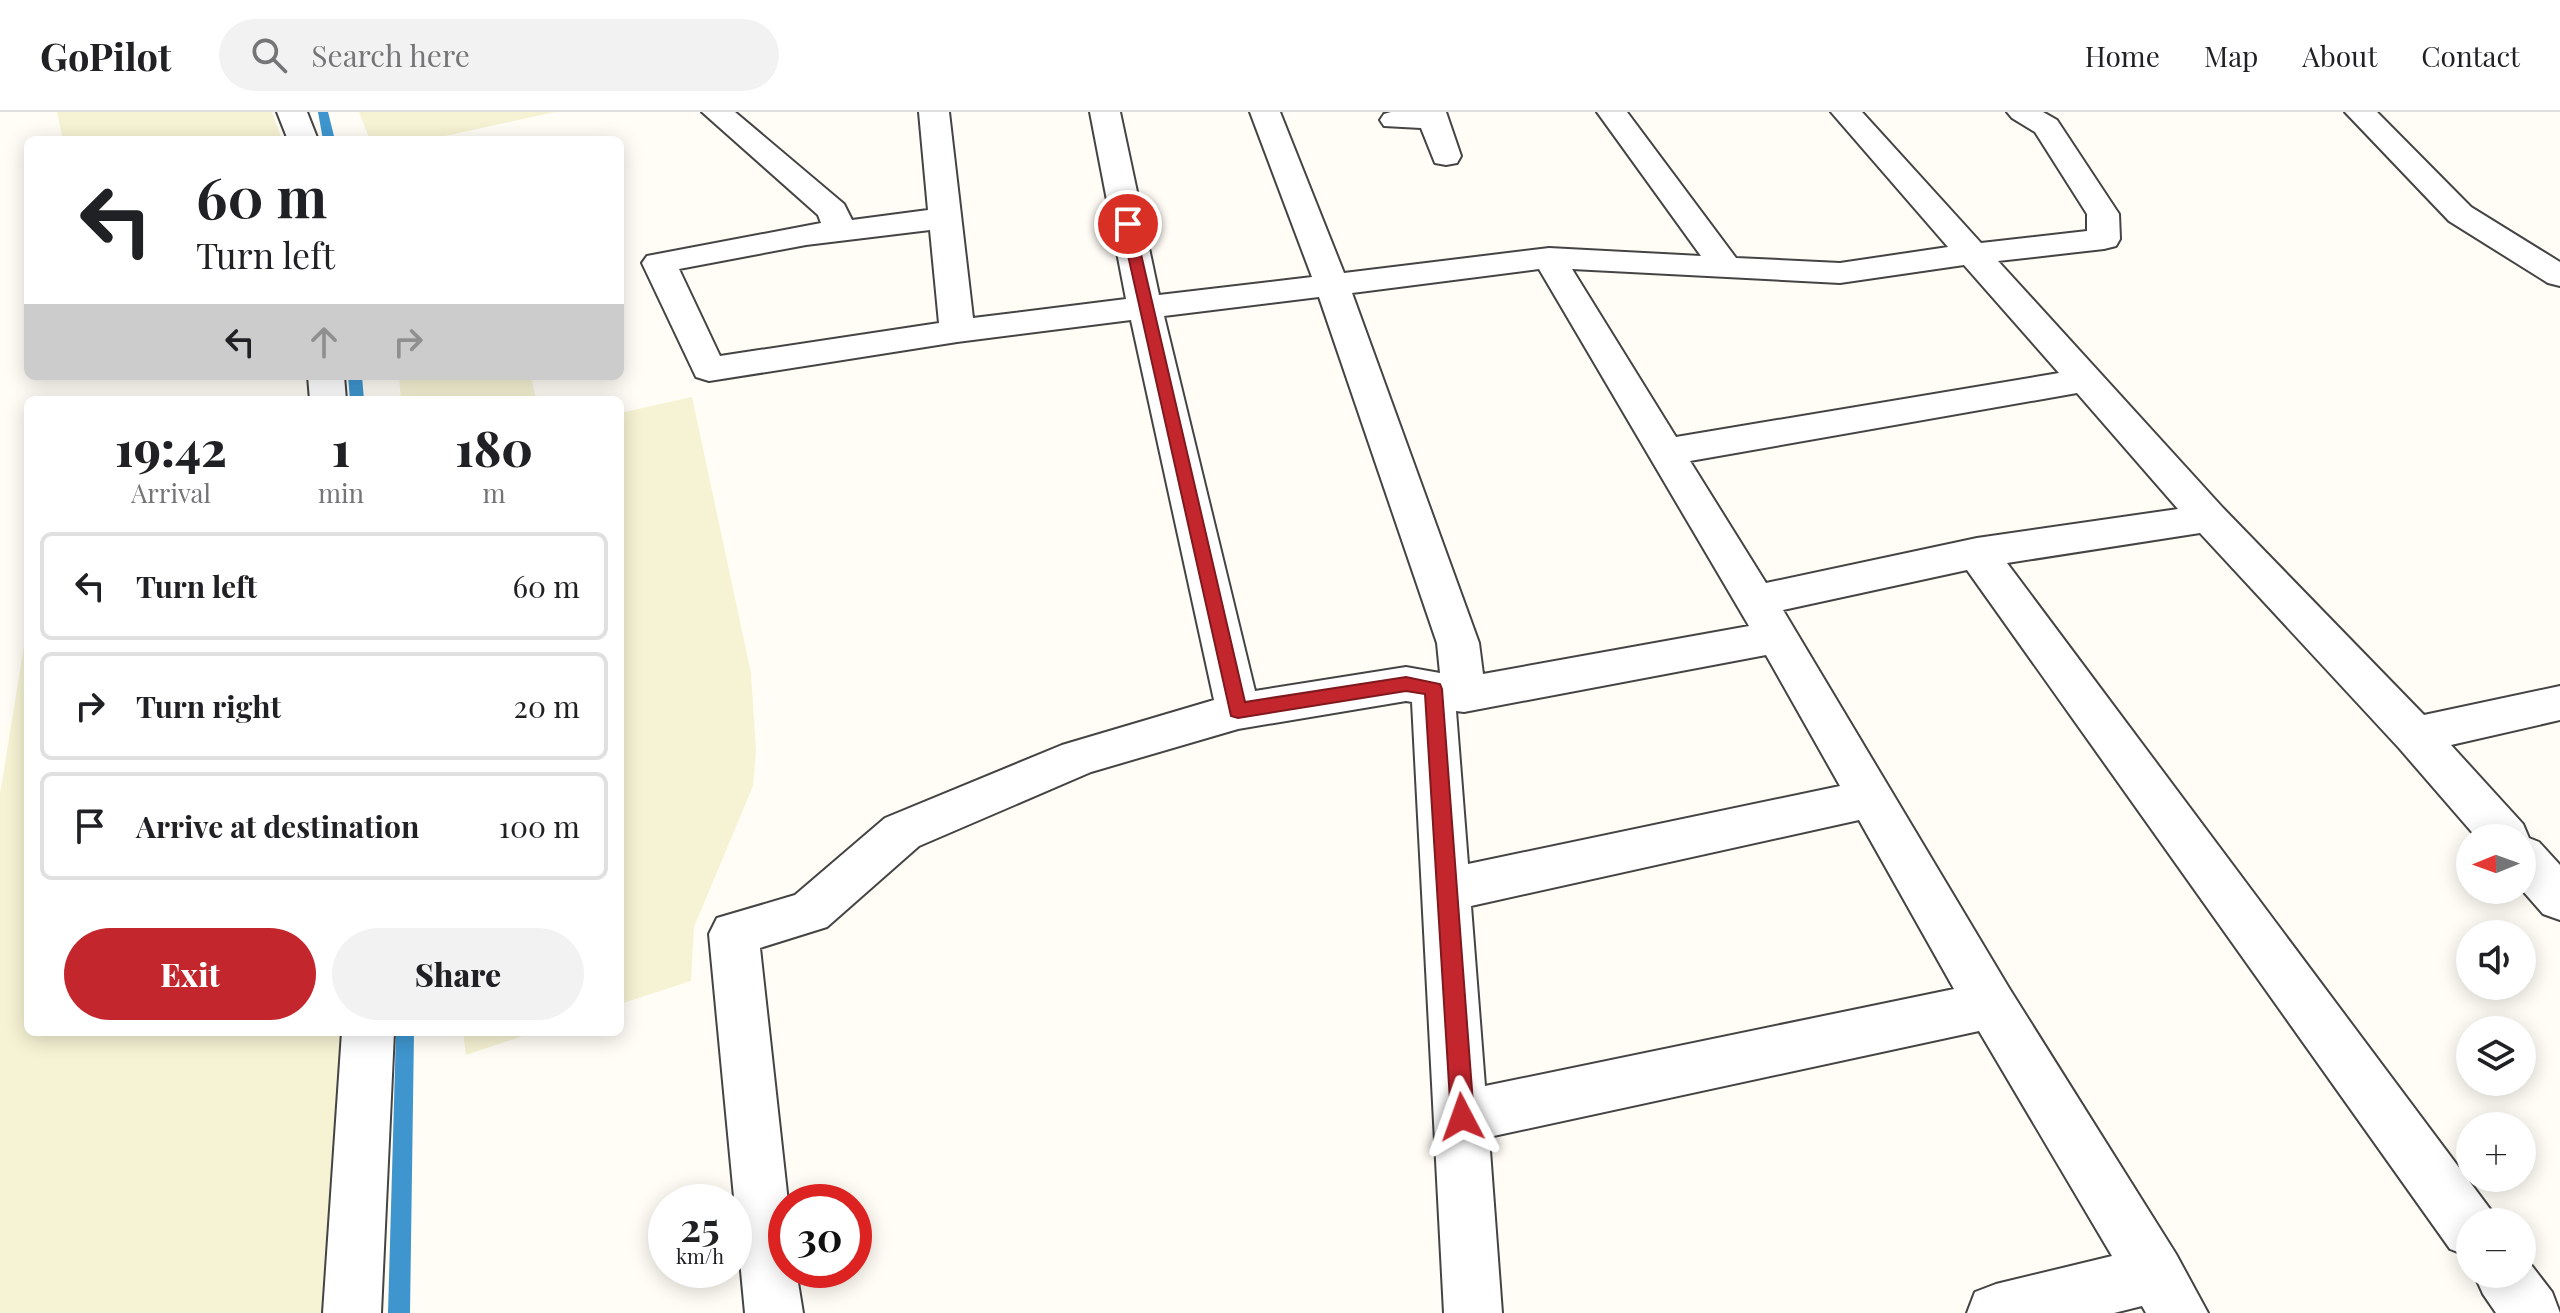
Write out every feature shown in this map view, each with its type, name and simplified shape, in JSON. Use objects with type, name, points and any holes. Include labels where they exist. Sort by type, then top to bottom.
[{"type":"street","points":[[292,112],[301,136]]},
{"type":"street","points":[[717,112],[833,211],[840,231]]},
{"type":"street","points":[[934,112],[957,331]]},
{"type":"street","points":[[1105,112],[1145,308],[1238,711]]},
{"type":"street","points":[[1265,112],[1332,285],[1458,643],[1449,692],[1446,890],[1473,1313]]},
{"type":"street","points":[[1612,112],[1726,267]]},
{"type":"street","points":[[1846,112],[2209,518],[2415,735],[2494,824]]},
{"type":"street","points":[[946,218],[840,231],[659,263],[709,369],[957,331],[1549,258],[1840,273],[1900,262],[2104,239],[2103,214],[2046,126],[2022,112]]},
{"type":"street","points":[[2360,112],[2460,214],[2560,276]]},
{"type":"street","points":[[1395,120],[1432,115],[1446,156]]},
{"type":"street","points":[[1549,258],[1766,619],[1868,799],[1991,1005],[2168,1294],[1996,1313]]},
{"type":"street","points":[[1665,452],[2085,380]]},
{"type":"street","points":[[774,1313],[734,934],[810,912],[902,832],[1078,758],[1238,711],[1406,684],[1449,692],[1766,619],[1977,553],[2209,518]]},
{"type":"street","points":[[1977,553],[2456,1210]]},
{"type":"street","points":[[2415,735],[2560,703]]},
{"type":"street","points":[[1446,890],[1868,799]]},
{"type":"street","points":[[2536,872],[2560,899]]},
{"type":"street","points":[[1462,1117],[1991,1005]]},
{"type":"street","points":[[352,1313],[368,1036]]},
{"type":"street","points":[[2513,1288],[2531,1313]]},
{"type":"shaded area","points":[[57,112],[272,112],[281,136],[62,136]]},
{"type":"shaded area","points":[[359,112],[555,112],[445,136],[368,136]]},
{"type":"shaded area","points":[[399,380],[532,380],[535,396],[401,396]]},
{"type":"shaded area","points":[[692,397],[751,673],[756,751],[753,786],[694,927],[691,981],[624,1003],[624,412]]},
{"type":"shaded area","points":[[24,646],[24,1036],[342,1036],[348,1144],[331,1313],[0,1313],[0,794]]},
{"type":"shaded area","points":[[464,1036],[523,1036],[466,1055]]},
{"type":"waterway","points":[[323,112],[328,136]]},
{"type":"waterway","points":[[355,380],[357,396]]},
{"type":"waterway","points":[[399,1313],[405,1036]]},
{"type":"route","points":[[1128,224],[1238,711],[1406,684],[1433,689],[1462,1117]]}]
